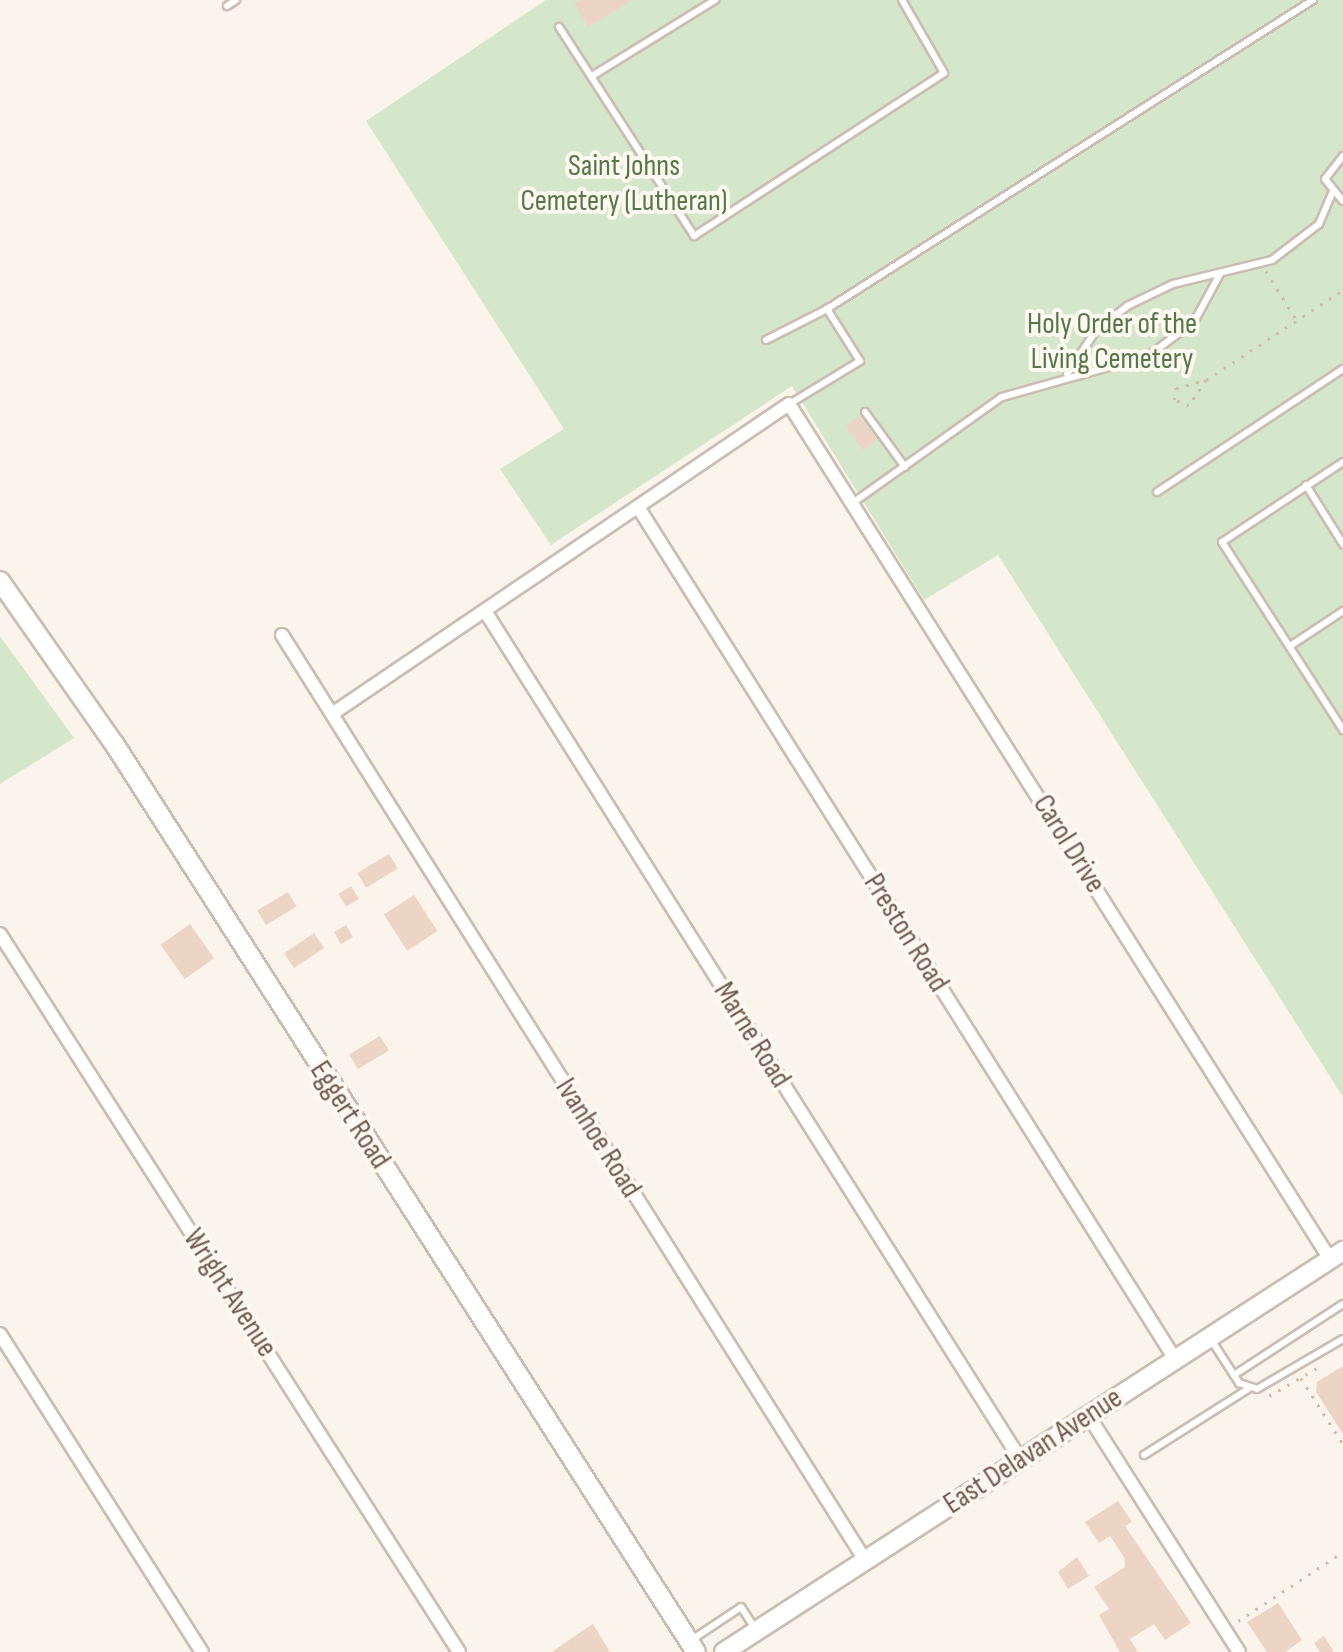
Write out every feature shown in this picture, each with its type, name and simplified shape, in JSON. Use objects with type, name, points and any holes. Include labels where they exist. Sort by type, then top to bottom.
[{"type":"street","name":"Carol Drive","points":[[790,404],[1337,1255]]},
{"type":"street","points":[[332,714],[790,404]]},
{"type":"street","name":"Preston Road","points":[[638,507],[1175,1359]]},
{"type":"street","name":"Eggert Road","points":[[0,581],[116,745],[692,1647]]},
{"type":"street","name":"Marne Road","points":[[484,611],[1020,1460]]},
{"type":"street","name":"Ivanhoe Road","points":[[282,635],[865,1560]]},
{"type":"street","name":"Wright Avenue","points":[[0,934],[459,1652]]},
{"type":"street","name":"East Delavan Avenue","points":[[724,1652],[1337,1255]]},
{"type":"street","points":[[0,1334],[202,1652]]},
{"type":"street","points":[[1088,1415],[1239,1652]]},
{"type":"lane","points":[[227,6],[236,0]]},
{"type":"lane","points":[[592,76],[715,0]]},
{"type":"lane","points":[[559,27],[694,236],[944,73],[902,0]]},
{"type":"lane","points":[[766,340],[827,309],[1313,0]]},
{"type":"lane","points":[[1343,156],[1326,172],[1332,194],[1343,201]]},
{"type":"lane","points":[[1066,374],[1097,328],[1127,306],[1194,279],[1263,263],[1310,234],[1332,194]]},
{"type":"lane","points":[[853,502],[989,404],[1066,374],[1123,368],[1160,349],[1194,322],[1220,274]]},
{"type":"lane","points":[[1194,279],[1208,296]]},
{"type":"lane","points":[[790,404],[860,361],[827,309]]},
{"type":"lane","points":[[1082,355],[1096,372]]},
{"type":"lane","points":[[1157,492],[1343,369]]},
{"type":"lane","points":[[865,412],[905,467]]},
{"type":"lane","points":[[1343,462],[1222,542],[1343,730]]},
{"type":"lane","points":[[1306,486],[1343,544]]},
{"type":"lane","points":[[1290,646],[1343,612]]},
{"type":"lane","points":[[1234,1374],[1343,1304]]},
{"type":"lane","points":[[1210,1337],[1234,1374],[1249,1388]]},
{"type":"lane","points":[[1144,1456],[1249,1388],[1269,1385],[1343,1338]]},
{"type":"lane","points":[[692,1647],[741,1607],[756,1631]]},
{"type":"path","points":[[1263,263],[1297,320]]},
{"type":"path","points":[[1206,380],[1189,406],[1174,400],[1176,388],[1206,380],[1343,290]]},
{"type":"path","points":[[1300,1376],[1343,1444]]},
{"type":"path","points":[[1238,1621],[1343,1552]]},
{"type":"green space","points":[[546,0],[1343,0],[1343,1097],[998,555],[924,600],[792,386],[551,545],[500,469],[564,429],[366,121]]},
{"type":"green space","points":[[0,636],[74,738],[0,784]]},
{"type":"building","points":[[581,0],[633,0],[588,27],[574,4]]},
{"type":"building","points":[[859,416],[877,440],[863,450],[845,426]]},
{"type":"building","points":[[389,854],[398,869],[366,888],[357,873]]},
{"type":"building","points":[[351,886],[359,899],[346,907],[338,894]]},
{"type":"building","points":[[288,892],[297,907],[266,925],[257,911]]},
{"type":"building","points":[[414,895],[437,931],[407,951],[384,915]]},
{"type":"building","points":[[190,924],[214,958],[185,979],[161,945]]},
{"type":"building","points":[[346,925],[353,937],[341,944],[334,932]]},
{"type":"building","points":[[314,933],[324,948],[294,968],[284,953]]},
{"type":"building","points":[[380,1036],[389,1051],[358,1069],[349,1055]]},
{"type":"building","points":[[1343,1366],[1343,1434],[1316,1392],[1317,1382]]},
{"type":"building","points":[[1118,1501],[1132,1522],[1125,1526],[1191,1623],[1165,1640],[1154,1624],[1130,1639],[1138,1652],[1120,1652],[1099,1615],[1109,1609],[1094,1587],[1125,1567],[1124,1557],[1110,1536],[1099,1543],[1085,1522]]},
{"type":"building","points":[[1077,1557],[1089,1576],[1068,1589],[1058,1572]]},
{"type":"building","points":[[1278,1603],[1302,1640],[1285,1652],[1267,1652],[1247,1622]]},
{"type":"building","points":[[593,1624],[610,1652],[552,1652],[582,1631]]},
{"type":"building","points":[[1324,1636],[1334,1652],[1320,1652],[1314,1643]]},
{"type":"park label","name":"Saint Johns Cemetery (Lutheran)","points":[[624,183]]},
{"type":"park label","name":"Holy Order of the Living Cemetery","points":[[1112,341]]}]
